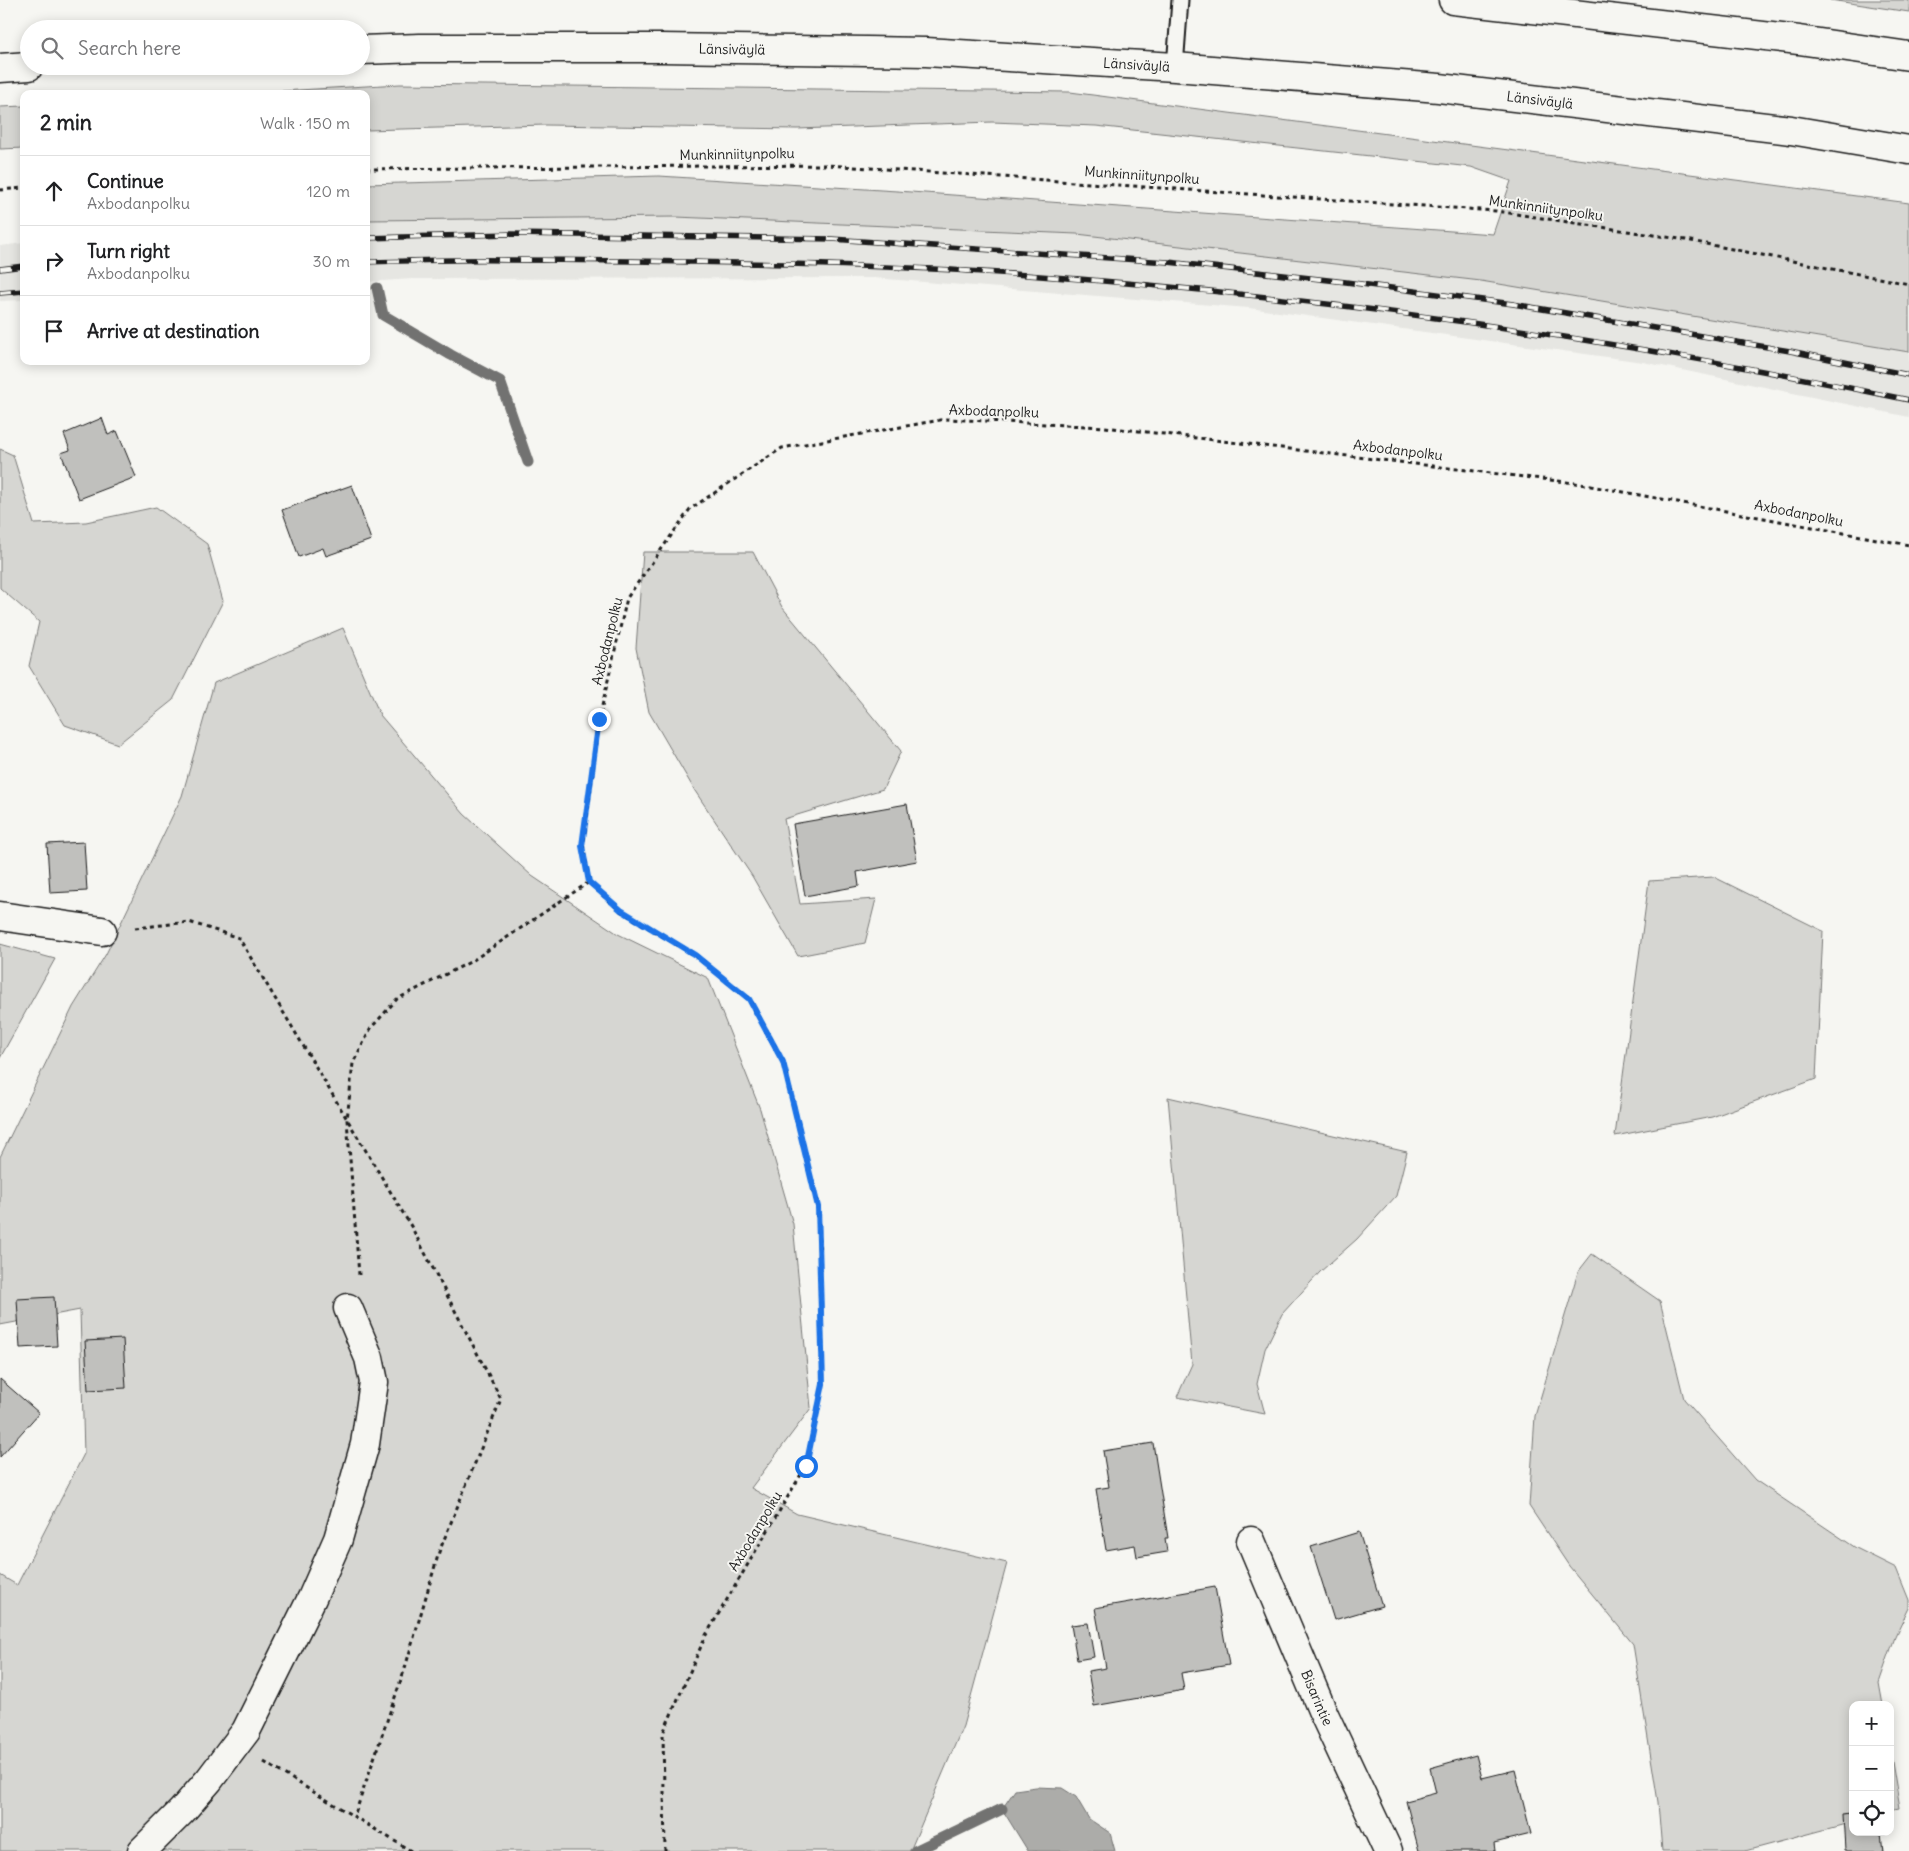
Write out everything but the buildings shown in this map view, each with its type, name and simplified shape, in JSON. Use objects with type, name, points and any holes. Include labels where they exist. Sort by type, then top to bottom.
[{"type":"main road","points":[[1454,0],[1799,40],[1909,56]]},
{"type":"main road","name":"Länsiväylä","points":[[370,50],[660,48],[926,52],[1174,67],[1439,88],[1791,130],[1909,150]]},
{"type":"main road","points":[[0,68],[20,67]]},
{"type":"main road","points":[[0,916],[102,932]]},
{"type":"main road","points":[[142,1851],[182,1811],[209,1780],[250,1722],[312,1598],[338,1539],[365,1444],[374,1382],[369,1358],[348,1308]]},
{"type":"main road","name":"Bisarintie","points":[[1251,1541],[1322,1710],[1388,1851]]},
{"type":"lane","points":[[1174,67],[1180,0]]},
{"type":"path","name":"Munkinniitynpolku","points":[[370,169],[826,164],[1486,210],[1686,240],[1909,284]]},
{"type":"path","points":[[0,190],[20,188]]},
{"type":"path","name":"Axbodanpolku","points":[[665,1851],[663,1733],[706,1635],[806,1466],[823,1384],[818,1207],[783,1062],[749,999],[695,955],[621,910],[589,882],[582,846],[598,729],[627,598],[690,509],[782,448],[946,419],[1105,427],[1575,482],[1909,545]]},
{"type":"path","points":[[348,1308],[360,1287],[347,1120],[352,1063],[371,1028],[397,999],[472,961],[589,882]]},
{"type":"path","points":[[235,1745],[411,1851]]},
{"type":"shaded area","points":[[1830,0],[1909,0],[1909,12]]},
{"type":"shaded area","points":[[400,84],[1070,92],[1909,203],[1909,352],[1481,281],[1077,234],[676,217],[370,220],[370,184],[659,176],[897,191],[1493,234],[1511,181],[1471,167],[1096,126],[992,122],[797,129],[546,125],[370,130],[370,90],[299,90]]},
{"type":"shaded area","points":[[20,106],[20,148],[0,149],[0,107]]},
{"type":"shaded area","points":[[676,217],[1077,234],[1481,281],[1909,352],[1909,417],[1643,362],[1249,308],[874,278],[413,279],[370,282],[370,220]]},
{"type":"shaded area","points":[[20,244],[20,300],[0,301],[0,246]]},
{"type":"shaded area","points":[[0,449],[13,455],[34,524],[86,522],[156,507],[207,544],[223,601],[173,700],[118,744],[65,725],[29,666],[39,622],[0,588]]},
{"type":"shaded area","points":[[643,552],[753,552],[782,607],[901,751],[883,789],[784,819],[800,904],[876,899],[865,943],[798,956],[752,876],[695,791],[649,712],[636,648]]},
{"type":"shaded area","points":[[343,628],[380,715],[464,814],[532,876],[618,934],[708,978],[760,1109],[793,1224],[811,1408],[751,1488],[797,1514],[1007,1563],[963,1726],[910,1851],[0,1851],[0,1575],[17,1585],[84,1454],[80,1310],[0,1325],[0,1157],[73,1007],[106,954],[182,796],[214,683]]},
{"type":"shaded area","points":[[1714,877],[1823,931],[1816,1079],[1712,1117],[1615,1136],[1649,881]]},
{"type":"shaded area","points":[[0,944],[55,959],[0,1058]]},
{"type":"shaded area","points":[[1168,1097],[1407,1152],[1396,1196],[1357,1239],[1320,1272],[1282,1314],[1265,1349],[1257,1384],[1265,1414],[1177,1397],[1192,1364]]},
{"type":"shaded area","points":[[1592,1254],[1660,1301],[1684,1399],[1755,1480],[1856,1548],[1896,1568],[1909,1600],[1909,1608],[1895,1637],[1879,1683],[1882,1701],[1849,1701],[1849,1823],[1745,1851],[1662,1851],[1658,1802],[1633,1644],[1569,1566],[1529,1506],[1535,1416],[1578,1272]]},
{"type":"shaded area","points":[[1894,1773],[1900,1809],[1894,1810]]},
{"type":"shaded area","points":[[1036,1787],[1062,1788],[1076,1797],[1089,1819],[1110,1833],[1115,1851],[1028,1851],[1002,1809],[1015,1790]]},
{"type":"waterway","points":[[377,288],[383,315],[500,381],[528,462]]},
{"type":"waterway","points":[[915,1851],[1002,1809]]},
{"type":"railway","points":[[370,238],[511,234],[832,239],[1168,262],[1346,282],[1513,304],[1790,351],[1909,375]]},
{"type":"railway","points":[[370,262],[436,260],[623,261],[865,266],[933,269],[1204,290],[1322,303],[1558,336],[1675,355],[1909,400]]},
{"type":"railway","points":[[0,269],[20,266]]},
{"type":"railway","points":[[0,293],[20,291]]},
{"type":"route","points":[[599,719],[582,846],[589,882],[621,910],[695,955],[749,999],[783,1062],[818,1207],[823,1384],[806,1466]]}]
